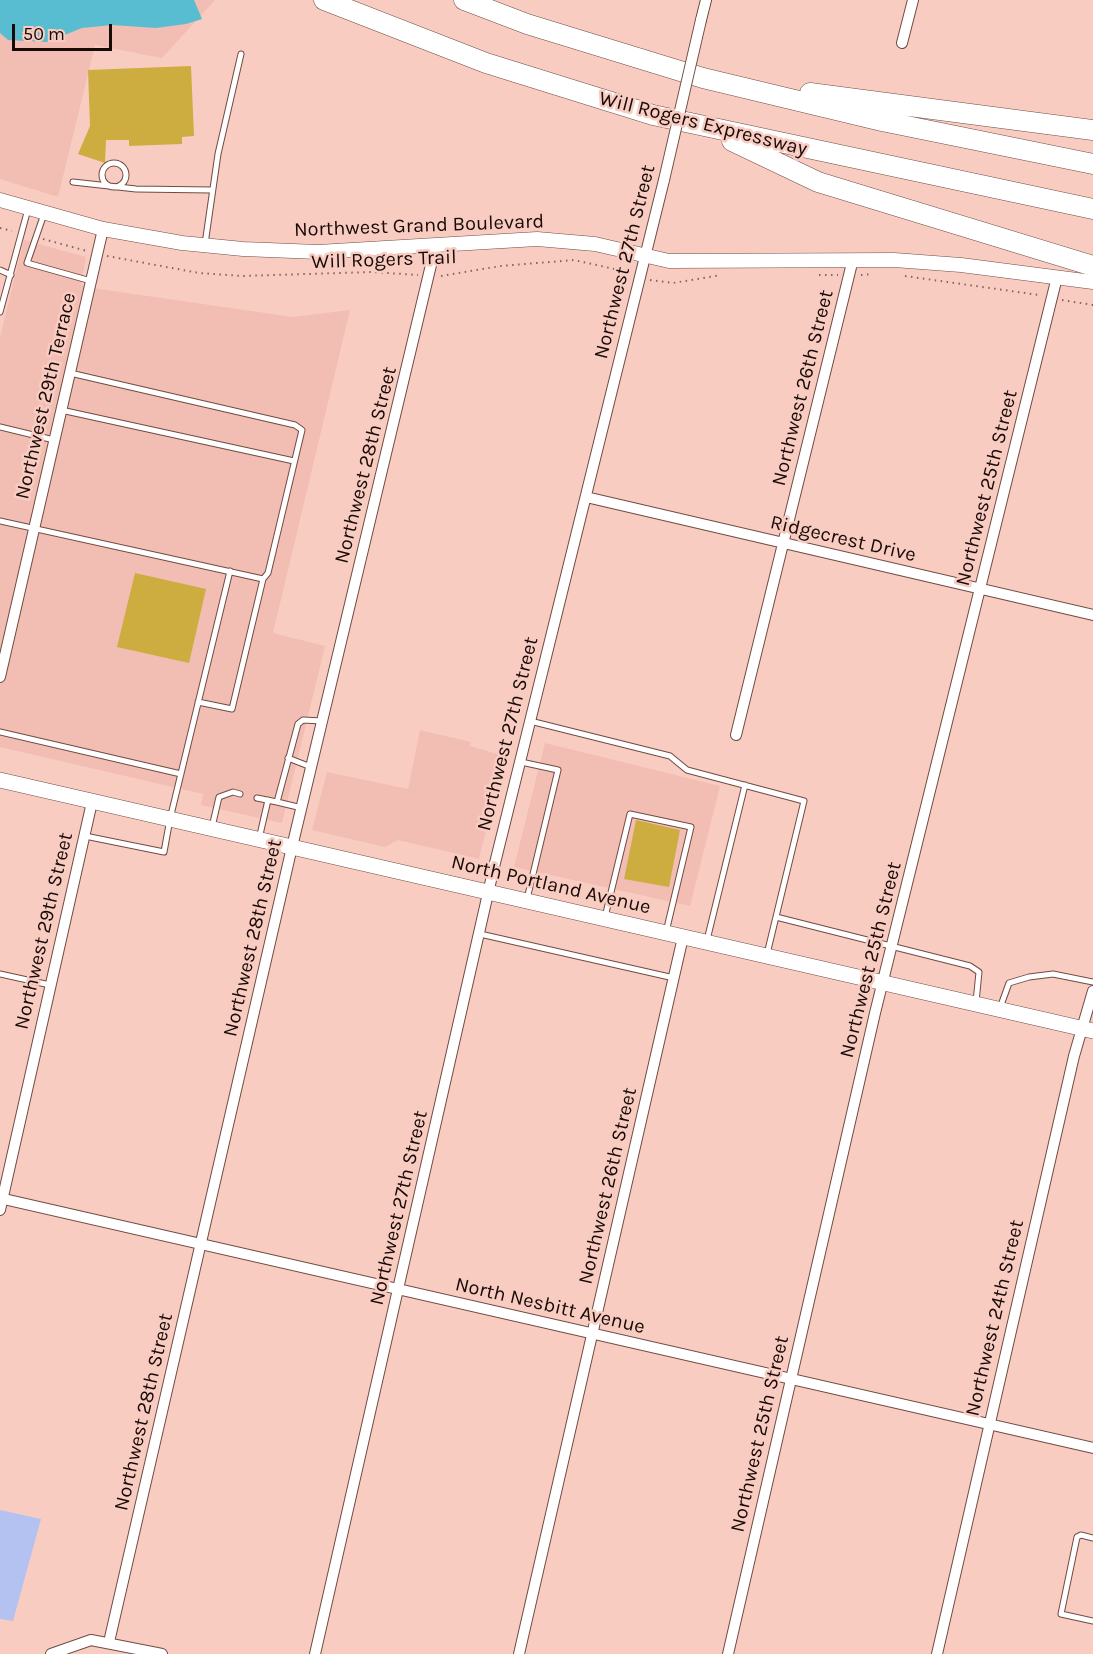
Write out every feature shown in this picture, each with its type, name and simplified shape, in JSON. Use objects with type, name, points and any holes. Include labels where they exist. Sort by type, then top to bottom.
[{"type":"highway","name":"Will Rogers Expressway","points":[[324,0],[497,67],[563,89],[702,127],[1093,209]]},
{"type":"highway","points":[[464,0],[527,24],[703,78],[882,120],[1093,164]]},
{"type":"highway","points":[[703,78],[1093,130]]},
{"type":"highway","points":[[702,127],[818,182],[1093,266]]},
{"type":"main road","name":"North Portland Avenue","points":[[0,780],[1088,1029]]},
{"type":"street","name":"Northwest 27th Street","points":[[315,1654],[489,892],[646,258],[706,0]]},
{"type":"street","points":[[902,43],[913,0]]},
{"type":"street","name":"Northwest Grand Boulevard","points":[[0,200],[103,229],[205,246],[318,252],[537,238],[595,244],[621,249],[646,258],[669,261],[853,259],[961,265],[1093,282]]},
{"type":"street","name":"Northwest 29th Terrace","points":[[0,677],[103,229]]},
{"type":"street","name":"Northwest 28th Street","points":[[109,1642],[292,847],[436,244]]},
{"type":"street","name":"Northwest 26th Street","points":[[736,735],[853,259]]},
{"type":"street","name":"Northwest 25th Street","points":[[728,1654],[884,983],[1057,276]]},
{"type":"street","name":"Ridgecrest Drive","points":[[586,497],[1093,615]]},
{"type":"street","name":"Northwest 29th Street","points":[[1,1202],[92,801]]},
{"type":"street","name":"Northwest 26th Street","points":[[519,1654],[683,936]]},
{"type":"street","name":"Northwest 24th Street","points":[[937,1654],[989,1425],[1088,1029],[1093,991]]},
{"type":"street","name":"North Nesbitt Avenue","points":[[1,1202],[201,1244],[1093,1448]]},
{"type":"street","points":[[51,1654],[91,1640],[162,1654]]},
{"type":"lane","points":[[205,246],[212,190],[241,54]]},
{"type":"lane","points":[[116,162],[123,166],[126,174],[124,182],[113,187],[102,178],[102,170],[108,164],[116,162]]},
{"type":"lane","points":[[73,182],[113,187],[212,190]]},
{"type":"lane","points":[[0,312],[28,209]]},
{"type":"lane","points":[[45,214],[27,263],[91,281]]},
{"type":"lane","points":[[0,270],[11,275]]},
{"type":"lane","points":[[70,373],[295,425],[302,430],[268,573],[263,579],[232,709],[198,702]]},
{"type":"lane","points":[[62,410],[294,461]]},
{"type":"lane","points":[[0,427],[54,440]]},
{"type":"lane","points":[[0,521],[263,579]]},
{"type":"lane","points":[[85,836],[164,852],[230,571]]},
{"type":"lane","points":[[277,802],[298,724],[303,720],[322,721]]},
{"type":"lane","points":[[530,721],[670,756],[687,770],[804,801],[766,956]]},
{"type":"lane","points":[[0,732],[181,774]]},
{"type":"lane","points":[[288,758],[311,767]]},
{"type":"lane","points":[[520,762],[558,770],[527,901]]},
{"type":"lane","points":[[707,942],[745,785]]},
{"type":"lane","points":[[212,829],[219,797],[233,792],[240,794]]},
{"type":"lane","points":[[257,798],[302,808]]},
{"type":"lane","points":[[259,840],[268,800]]},
{"type":"lane","points":[[605,918],[630,814],[691,827],[666,932]]},
{"type":"lane","points":[[776,917],[970,966],[979,972],[976,1004]]},
{"type":"lane","points":[[480,934],[674,978]]},
{"type":"lane","points":[[0,974],[50,985]]},
{"type":"lane","points":[[999,1009],[1009,983],[1029,977],[1053,974],[1093,982]]},
{"type":"lane","points":[[1093,1538],[1081,1535],[1077,1537],[1061,1614],[1093,1621]]},
{"type":"path","points":[[0,228],[4,230]]},
{"type":"path","points":[[48,240],[82,250]]},
{"type":"path","name":"Will Rogers Trail","points":[[110,257],[198,273],[242,276],[316,276],[359,272],[450,276],[501,266],[574,260],[624,271]]},
{"type":"path","points":[[867,276],[880,273]]},
{"type":"path","points":[[815,274],[825,276]]},
{"type":"path","points":[[659,282],[673,283],[723,275]]},
{"type":"path","points":[[902,275],[1036,295]]},
{"type":"path","points":[[1070,301],[1093,305]]},
{"type":"shaded area","points":[[0,0],[215,0],[162,58],[95,45],[58,197],[0,179]]},
{"type":"shaded area","points":[[0,0],[194,0],[202,19],[186,24],[156,28],[112,25],[82,28],[47,42],[8,40],[0,33]]},
{"type":"shaded area","points":[[24,240],[86,257],[81,285],[99,289],[293,317],[350,310],[273,633],[325,646],[282,823],[201,805],[203,794],[0,747],[0,337]]},
{"type":"shaded area","points":[[420,730],[471,742],[470,746],[504,756],[479,859],[398,840],[385,847],[312,830],[327,772],[408,789]]},
{"type":"shaded area","points":[[545,743],[720,786],[690,906],[514,867]]},
{"type":"shaded area","points":[[0,1510],[41,1519],[13,1621],[0,1619]]},
{"type":"building","points":[[191,66],[194,136],[182,137],[182,144],[129,146],[129,140],[106,140],[105,163],[78,154],[90,126],[88,70]]},
{"type":"building","points":[[135,573],[206,589],[189,663],[117,647]]},
{"type":"building","points":[[636,820],[680,830],[669,887],[624,879]]}]
